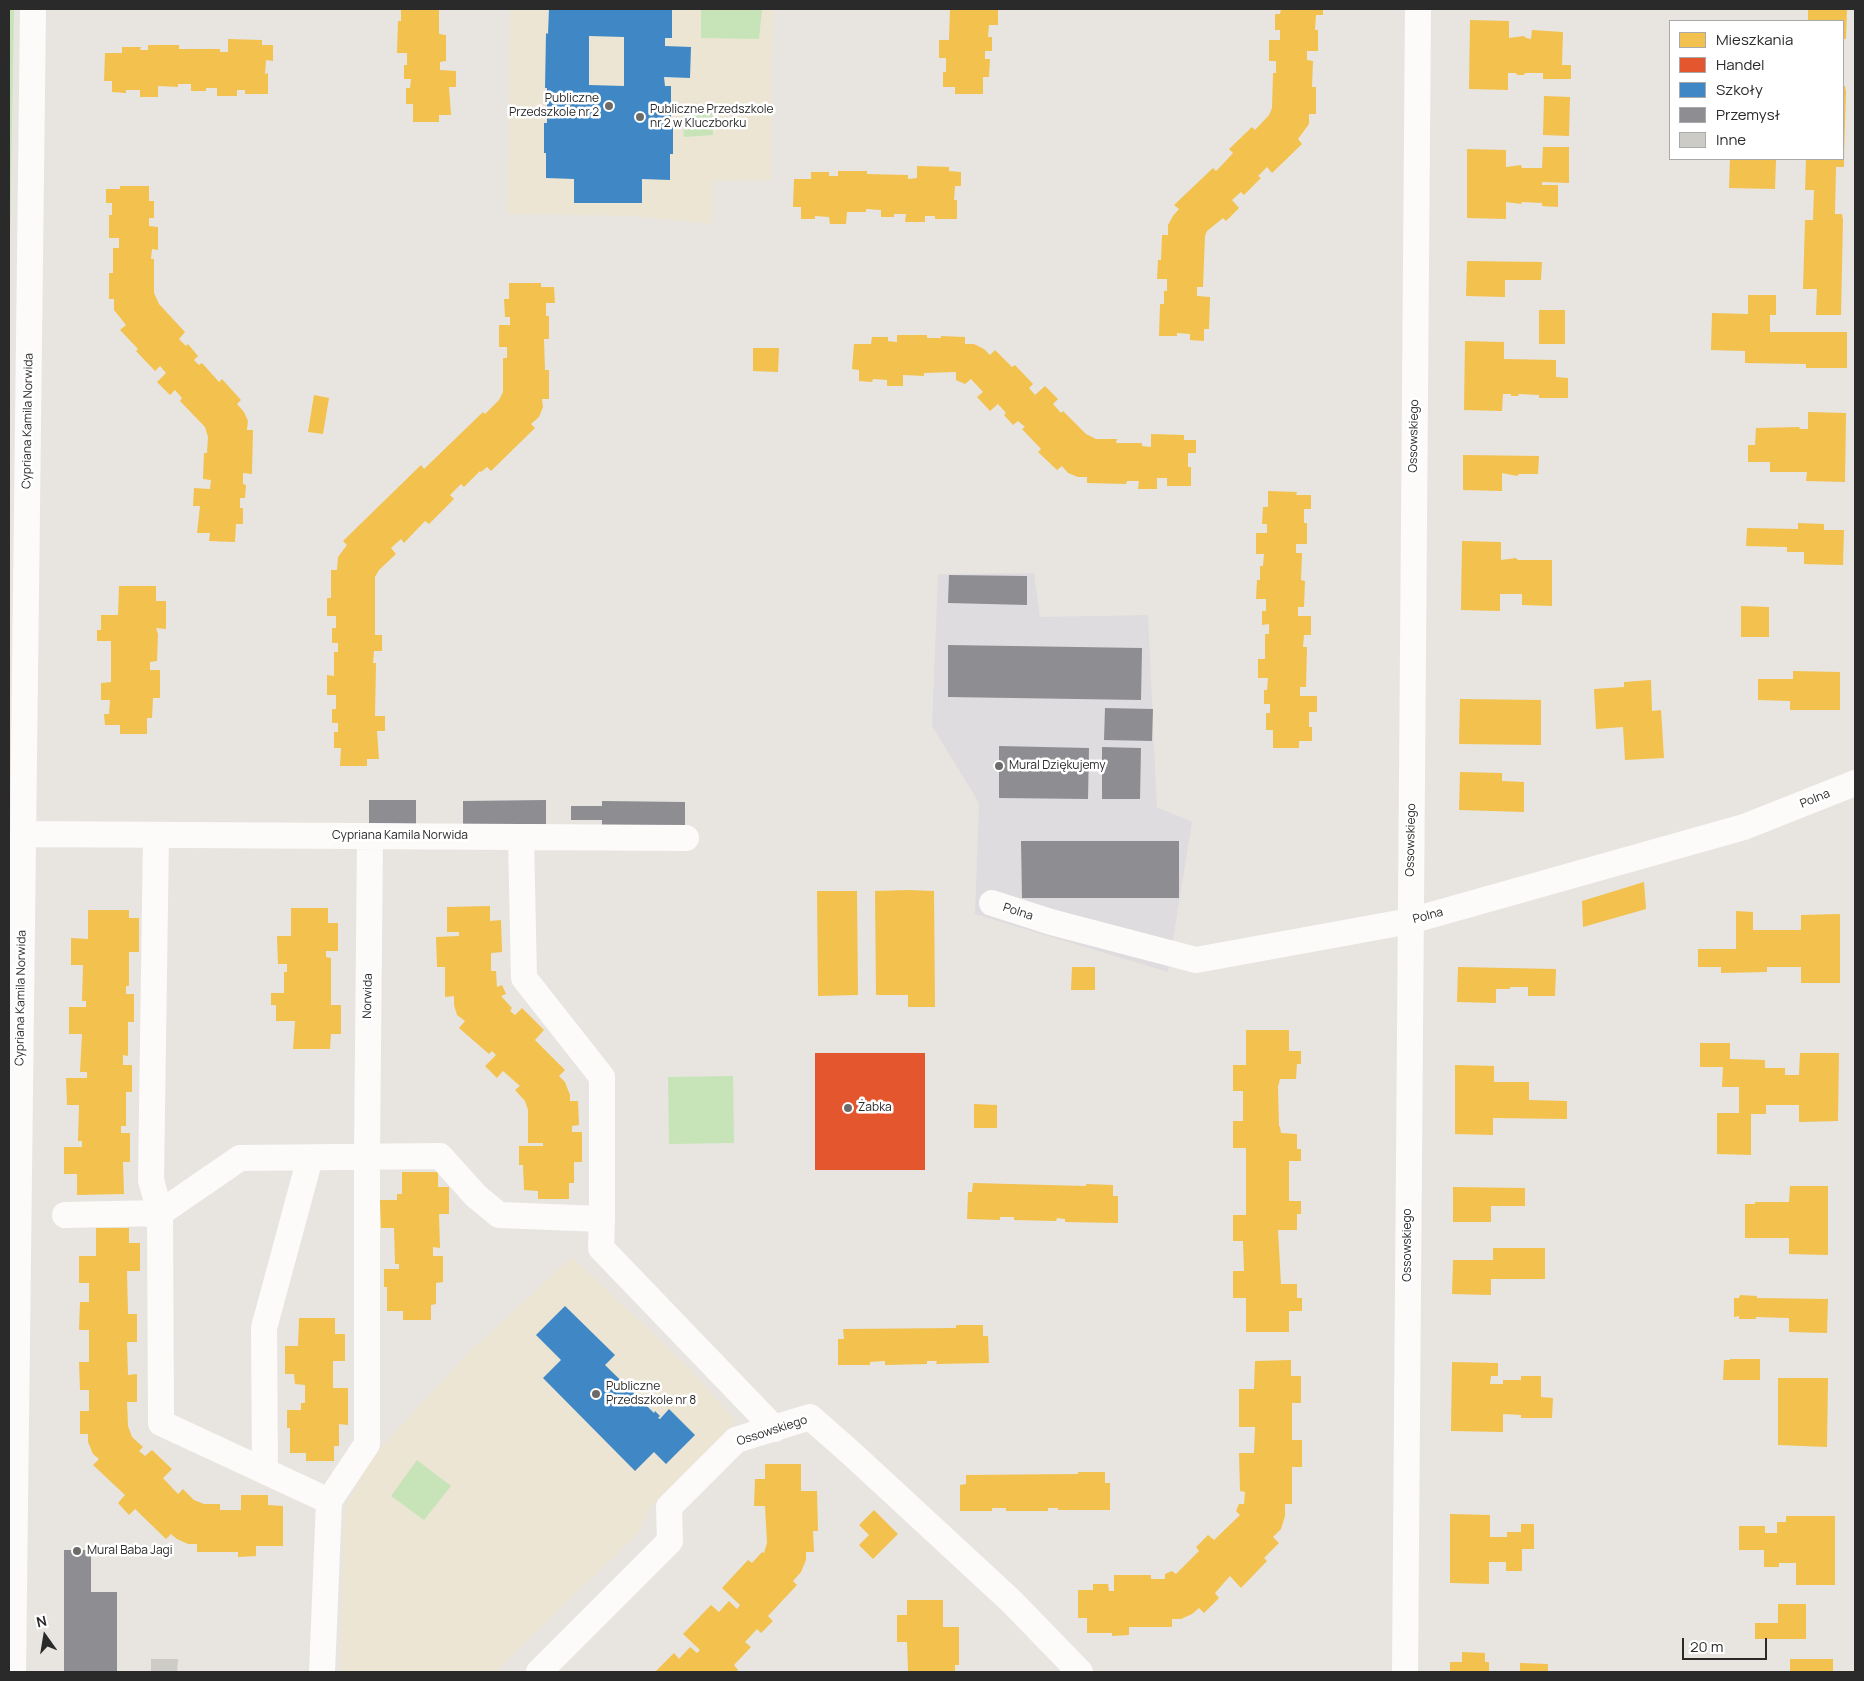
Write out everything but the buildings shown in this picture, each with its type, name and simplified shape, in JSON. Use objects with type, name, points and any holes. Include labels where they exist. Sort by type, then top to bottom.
[{"type":"street","name":"Cypriana Kamila Norwida","points":[[12,1672],[33,9]]},
{"type":"street","name":"Ossowskiego","points":[[1405,1672],[1418,9]]},
{"type":"street","name":"Polna","points":[[992,903],[1051,922],[1196,960],[1410,922],[1744,827],[1855,783]]},
{"type":"street","name":"Cypriana Kamila Norwida","points":[[23,834],[686,838]]},
{"type":"street","points":[[156,835],[151,1180],[160,1213],[161,1423],[329,1501],[322,1672]]},
{"type":"street","name":"Norwida","points":[[329,1501],[367,1444],[370,836]]},
{"type":"street","points":[[521,837],[524,978],[602,1077],[601,1248],[775,1429]]},
{"type":"street","points":[[65,1215],[160,1213],[240,1158],[440,1156],[476,1196],[499,1215],[602,1219]]},
{"type":"street","points":[[265,1471],[264,1328],[310,1158]]},
{"type":"street","name":"Ossowskiego","points":[[539,1672],[670,1541],[668,1507],[736,1440],[810,1417],[1011,1601],[1080,1672]]},
{"type":"shaded area","name":"Publiczne Przedszkole nr 2 w Kluczborku","points":[[510,9],[774,9],[772,180],[713,181],[712,224],[630,216],[507,214]]},
{"type":"shaded area","points":[[1034,573],[1040,617],[1148,615],[1157,807],[1192,822],[1168,972],[975,914],[979,803],[932,726],[938,574]]},
{"type":"shaded area","points":[[572,1257],[688,1367],[736,1421],[651,1506],[638,1533],[495,1672],[340,1672],[344,1508],[374,1455],[468,1353]]},
{"type":"green space","points":[[9,9],[14,9],[9,302]]},
{"type":"green space","points":[[701,9],[762,9],[759,39],[701,38]]},
{"type":"green space","points":[[712,104],[713,135],[684,137],[682,105]]},
{"type":"green space","points":[[733,1076],[734,1143],[669,1144],[668,1077]]},
{"type":"green space","points":[[417,1460],[451,1486],[424,1520],[391,1496]]},
{"type":"place","name":"Publiczne Przedszkole nr 2","points":[[609,106]]},
{"type":"place","name":"Publiczne Przedszkole nr 2 w Kluczborku","points":[[640,117]]},
{"type":"place","name":"Mural Dziękujemy","points":[[999,766]]},
{"type":"place","name":"Żabka","points":[[848,1108]]},
{"type":"place","name":"Publiczne Przedszkole nr 8","points":[[596,1394]]},
{"type":"place","name":"Mural Baba Jagi","points":[[77,1551]]}]
